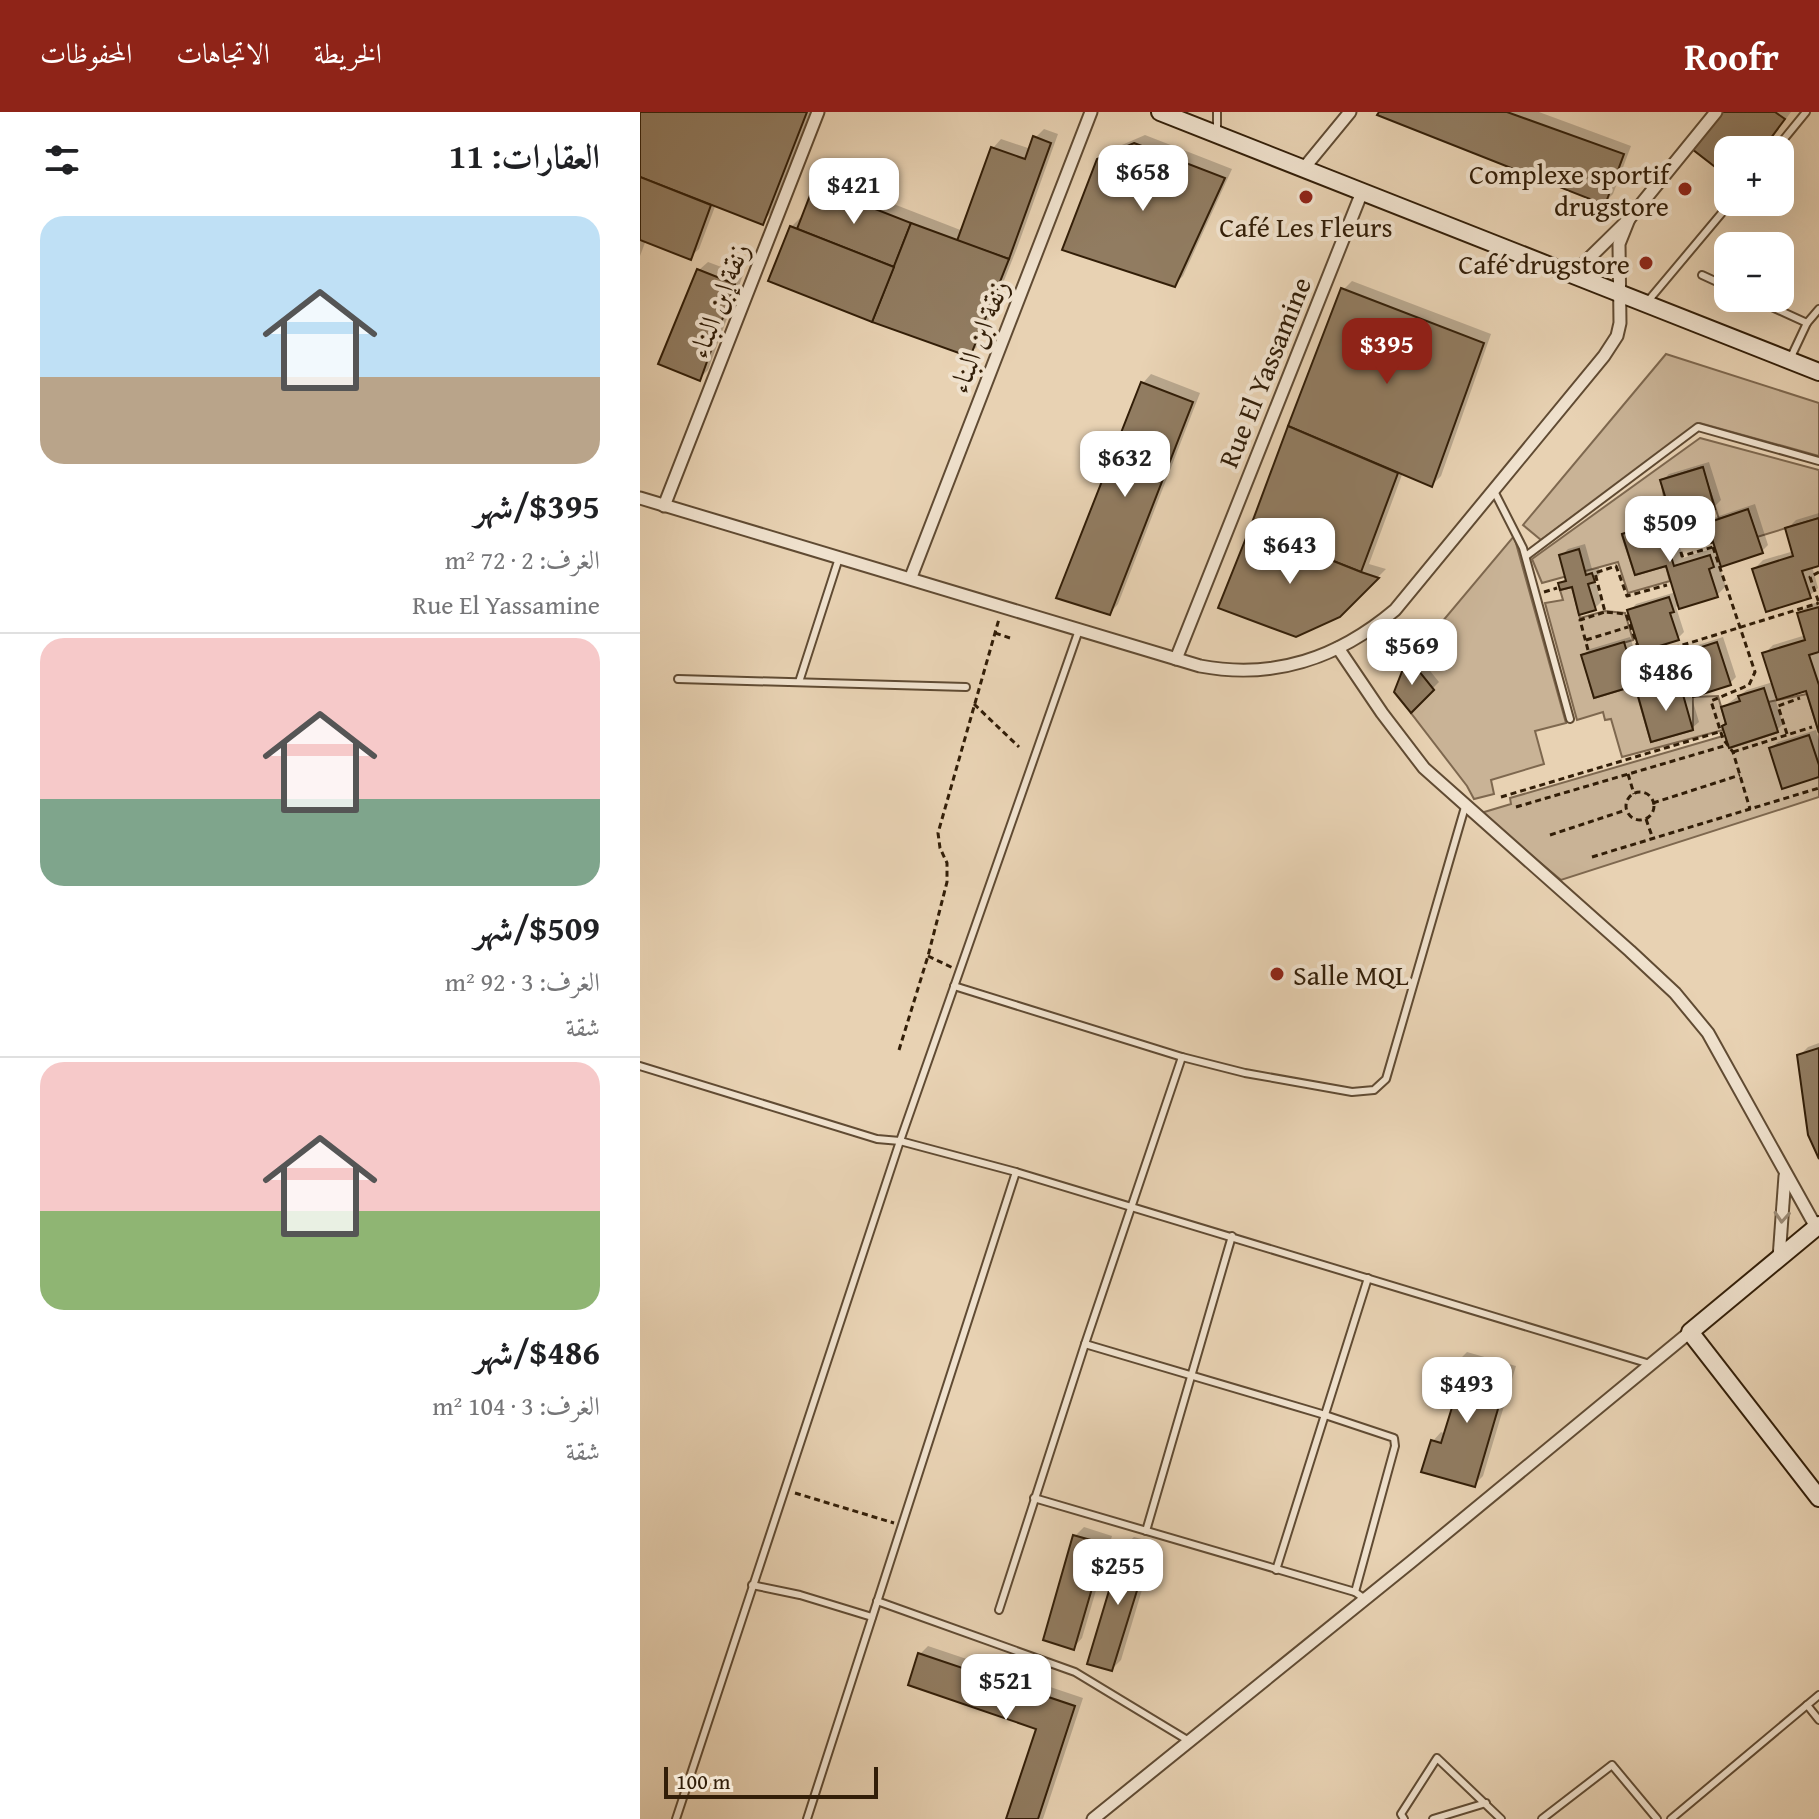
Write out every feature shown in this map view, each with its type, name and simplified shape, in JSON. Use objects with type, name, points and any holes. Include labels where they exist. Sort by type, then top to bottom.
[{"type":"street","name":"زنقة إبن البناء","points":[[664,506],[818,112]]},
{"type":"street","name":"زنقة ابن البناء","points":[[911,577],[1091,112]]},
{"type":"street","points":[[1160,112],[1819,372]]},
{"type":"street","points":[[1304,168],[1350,112]]},
{"type":"street","points":[[1573,274],[1629,219],[1716,112]]},
{"type":"street","name":"Rue El Yassamine","points":[[1176,659],[1362,192]]},
{"type":"street","points":[[640,498],[1176,659],[1226,671],[1282,667],[1356,640],[1395,610],[1604,356],[1617,336],[1620,323],[1619,244],[1629,219]]},
{"type":"street","points":[[1093,1819],[1360,1596],[1818,1226],[1785,1175],[1708,1033],[1675,993],[1424,768],[1338,648]]},
{"type":"street","points":[[1779,1258],[1785,1175]]},
{"type":"street","points":[[1690,1332],[1819,1498]]},
{"type":"lane","points":[[1217,112],[1217,134]]},
{"type":"lane","points":[[1786,136],[1806,112]]},
{"type":"lane","points":[[1645,304],[1719,216]]},
{"type":"lane","points":[[1702,275],[1714,281]]},
{"type":"lane","points":[[1789,360],[1807,323],[1819,309]]},
{"type":"lane","points":[[1783,312],[1807,323]]},
{"type":"lane","points":[[1526,556],[1698,427],[1819,461]]},
{"type":"lane","points":[[1494,491],[1526,556],[1570,719]]},
{"type":"lane","points":[[799,682],[839,558]]},
{"type":"lane","points":[[676,1819],[900,1141],[1079,630]]},
{"type":"lane","points":[[678,679],[966,687]]},
{"type":"lane","points":[[954,986],[1182,1057],[1245,1073],[1352,1092],[1374,1090],[1386,1079],[1465,807]]},
{"type":"lane","points":[[999,1610],[1182,1057]]},
{"type":"lane","points":[[640,1066],[877,1139],[900,1141],[1016,1172],[1650,1364]]},
{"type":"lane","points":[[807,1819],[1016,1172]]},
{"type":"lane","points":[[1146,1531],[1232,1236]]},
{"type":"lane","points":[[1276,1570],[1368,1278]]},
{"type":"lane","points":[[1034,1498],[1360,1596],[1395,1443],[1391,1437],[1085,1344]]},
{"type":"lane","points":[[752,1585],[800,1595],[872,1617]]},
{"type":"lane","points":[[877,1601],[1075,1672],[1189,1741]]},
{"type":"lane","points":[[1671,1819],[1819,1695]]},
{"type":"lane","points":[[1807,1705],[1819,1720]]},
{"type":"lane","points":[[1404,1819],[1401,1814],[1437,1758],[1501,1819]]},
{"type":"lane","points":[[1542,1819],[1612,1765],[1657,1819]]},
{"type":"lane","points":[[1433,1819],[1486,1803]]},
{"type":"path","points":[[1713,547],[1684,557],[1674,527],[1704,519],[1755,677],[1749,685],[1712,700],[1720,732],[1733,752],[1750,809]]},
{"type":"path","points":[[1605,612],[1594,575],[1596,570],[1616,566],[1627,596],[1667,585]]},
{"type":"path","points":[[1642,658],[1819,603],[1810,577],[1819,572]]},
{"type":"path","points":[[899,1050],[928,956],[948,876],[938,833],[1002,606]]},
{"type":"path","points":[[1588,650],[1580,620],[1605,612],[1625,613],[1650,686],[1678,679],[1680,675],[1673,648]]},
{"type":"path","points":[[1586,640],[1629,627]]},
{"type":"path","points":[[995,632],[1010,638]]},
{"type":"path","points":[[1787,734],[1778,706],[1800,698]]},
{"type":"path","points":[[974,704],[1019,747]]},
{"type":"path","points":[[1733,752],[1812,727]]},
{"type":"path","points":[[1501,797],[1720,732]]},
{"type":"path","points":[[1516,807],[1726,745]]},
{"type":"path","points":[[1628,774],[1634,794]]},
{"type":"path","points":[[1653,803],[1740,775]]},
{"type":"path","points":[[1592,857],[1819,788]]},
{"type":"path","points":[[1645,793],[1653,803],[1652,812],[1646,818],[1637,819],[1627,810],[1627,801],[1634,794],[1645,793]]},
{"type":"path","points":[[1550,835],[1627,810]]},
{"type":"path","points":[[1646,818],[1653,839]]},
{"type":"path","points":[[928,956],[960,971]]},
{"type":"path","points":[[783,1489],[902,1525]]},
{"type":"shaded area","points":[[1666,354],[1819,403],[1819,456],[1700,423],[1541,540],[1523,525]]},
{"type":"shaded area","points":[[1700,438],[1819,470],[1819,518],[1757,537],[1748,510],[1719,519],[1702,467],[1661,480],[1668,519],[1622,535],[1635,575],[1666,566],[1670,581],[1628,593],[1618,562],[1542,583],[1532,559]]},
{"type":"shaded area","points":[[1514,536],[1566,723],[1535,731],[1544,764],[1491,780],[1494,794],[1474,799],[1411,713],[1434,690],[1410,660]]},
{"type":"shaded area","points":[[1572,587],[1580,618],[1605,611],[1625,613],[1633,640],[1582,655],[1594,698],[1637,685],[1651,742],[1693,730],[1693,697],[1718,696],[1726,724],[1722,726],[1723,730],[1622,757],[1611,719],[1605,720],[1603,712],[1577,720],[1545,603],[1563,600],[1560,590]]},
{"type":"shaded area","points":[[1807,694],[1819,733],[1819,797],[1561,880],[1481,813],[1511,804],[1510,798],[1723,736],[1730,748],[1778,732],[1768,702]]},
{"type":"building","points":[[640,112],[807,112],[763,225],[640,177]]},
{"type":"building","points":[[1379,112],[1507,112],[1624,154],[1605,205],[1377,115]]},
{"type":"building","points":[[1722,112],[1775,112],[1785,119],[1772,136],[1714,136],[1714,166],[1692,149]]},
{"type":"building","points":[[1033,136],[1051,143],[1009,259],[957,241],[991,147],[1025,159]]},
{"type":"building","points":[[1134,143],[1225,178],[1175,287],[1062,250],[1097,159]]},
{"type":"building","points":[[640,177],[711,205],[691,260],[640,240]]},
{"type":"building","points":[[814,185],[911,223],[894,267],[797,229]]},
{"type":"building","points":[[911,223],[1009,259],[970,357],[872,322]]},
{"type":"building","points":[[790,226],[894,267],[872,322],[768,281]]},
{"type":"building","points":[[697,269],[735,284],[700,381],[658,364]]},
{"type":"building","points":[[1341,288],[1484,343],[1432,487],[1288,426]]},
{"type":"building","points":[[1141,382],[1193,402],[1110,615],[1056,598]]},
{"type":"building","points":[[1288,426],[1398,473],[1361,572],[1250,528]]},
{"type":"building","points":[[1703,467],[1715,509],[1673,522],[1660,480]]},
{"type":"building","points":[[1748,509],[1763,553],[1721,567],[1707,523]]},
{"type":"building","points":[[1819,518],[1819,566],[1802,571],[1811,598],[1766,612],[1752,569],[1793,556],[1785,528]]},
{"type":"building","points":[[1668,519],[1674,535],[1665,537],[1674,566],[1710,555],[1714,567],[1709,569],[1718,597],[1679,609],[1666,566],[1635,575],[1622,534]]},
{"type":"building","points":[[1250,528],[1379,578],[1340,617],[1296,637],[1218,608]]},
{"type":"building","points":[[1579,549],[1586,575],[1592,573],[1595,582],[1588,584],[1596,610],[1579,615],[1572,587],[1560,590],[1558,583],[1566,581],[1559,555]]},
{"type":"building","points":[[1669,597],[1674,612],[1670,613],[1679,640],[1640,652],[1627,610]]},
{"type":"building","points":[[1819,607],[1819,652],[1809,655],[1819,685],[1819,733],[1806,691],[1777,700],[1762,653],[1805,640],[1797,613]]},
{"type":"building","points":[[1624,642],[1637,685],[1594,698],[1581,655]]},
{"type":"building","points":[[1717,642],[1731,685],[1693,697],[1677,655]]},
{"type":"building","points":[[1410,660],[1434,690],[1411,713],[1394,692]]},
{"type":"building","points":[[1680,684],[1693,730],[1651,742],[1638,696]]},
{"type":"building","points":[[1764,688],[1778,732],[1729,748],[1722,726],[1726,724],[1721,707],[1740,701],[1738,696]]},
{"type":"building","points":[[1809,735],[1819,765],[1819,777],[1782,789],[1769,748]]},
{"type":"building","points":[[1819,1048],[1819,1159],[1808,1135],[1797,1055]]},
{"type":"building","points":[[1457,1360],[1508,1375],[1475,1487],[1421,1472],[1431,1440],[1441,1443],[1458,1388],[1449,1385]]},
{"type":"building","points":[[1073,1535],[1105,1544],[1074,1650],[1043,1640]]},
{"type":"building","points":[[1123,1544],[1149,1552],[1112,1671],[1087,1664]]},
{"type":"building","points":[[918,1653],[1075,1706],[1038,1819],[1006,1819],[1036,1729],[908,1685]]},
{"type":"place","name":"Complexe sportif drugstore","points":[[1685,189]]},
{"type":"place","name":"Café Les Fleurs","points":[[1306,197]]},
{"type":"place","name":"Café drugstore","points":[[1646,263]]},
{"type":"place","name":"Salle MQL","points":[[1277,974]]}]
